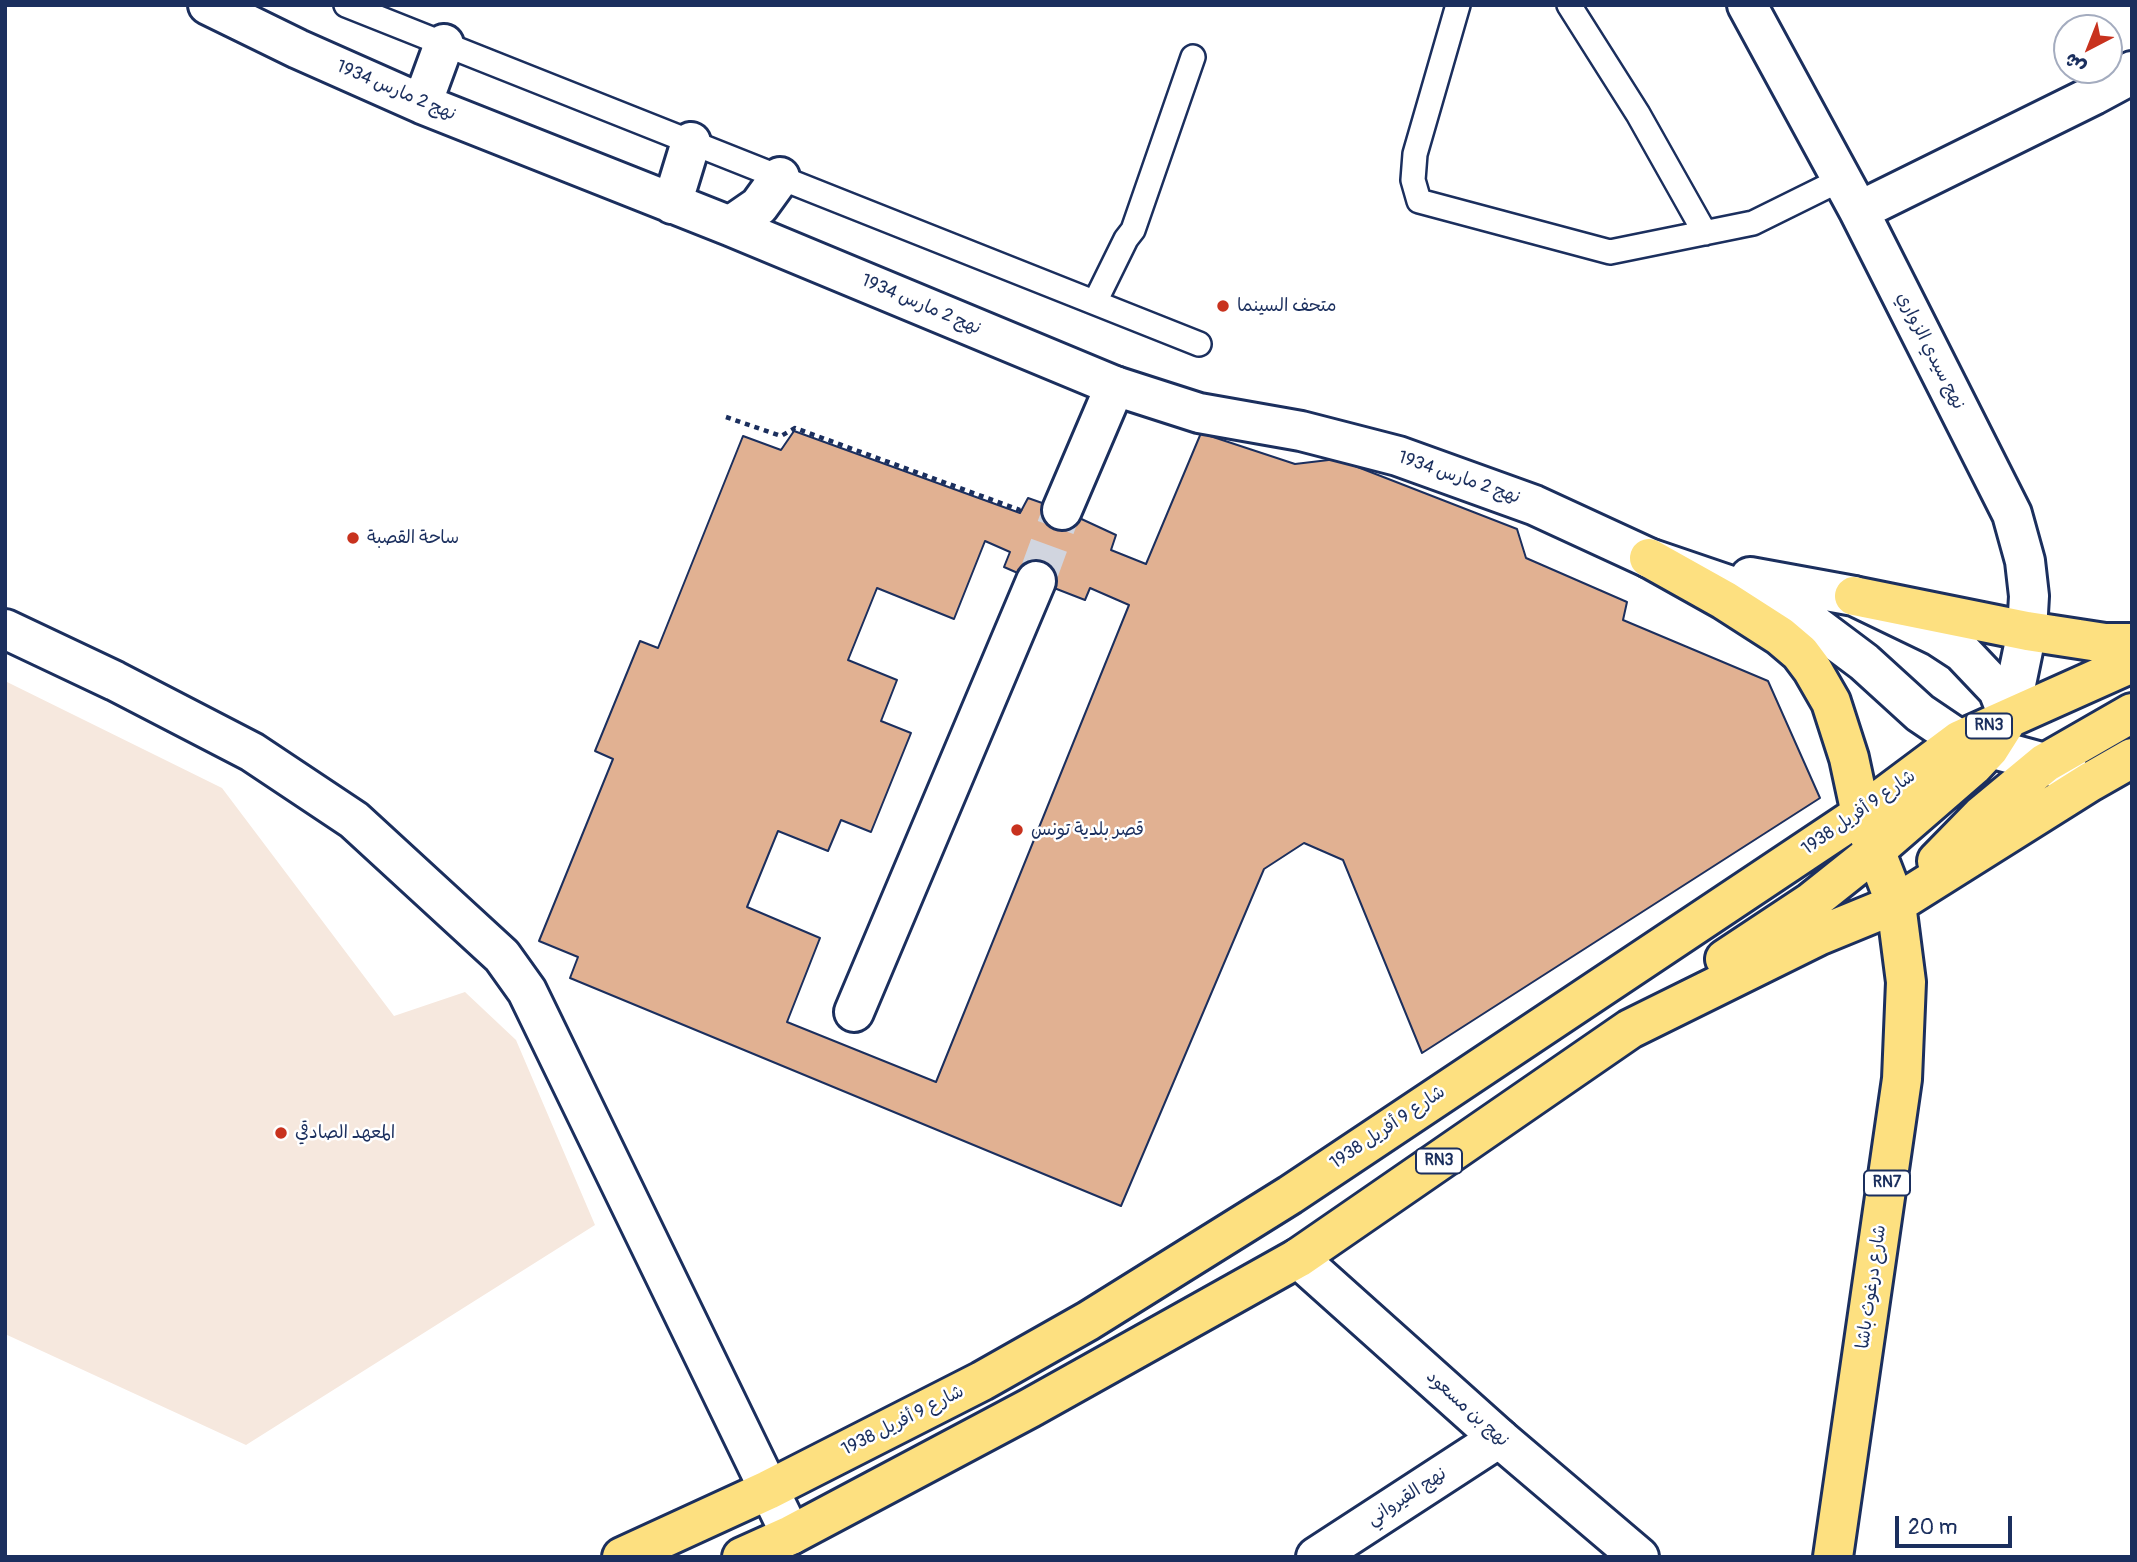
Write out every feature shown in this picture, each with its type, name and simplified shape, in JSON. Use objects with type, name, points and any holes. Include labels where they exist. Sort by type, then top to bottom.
[{"type":"main road","name":"شارع درغوث باشا","points":[[1649,558],[1724,600],[1780,636],[1800,653],[1812,669],[1831,702],[1849,758],[1861,814],[1896,904],[1906,982],[1902,1079],[1833,1557]]},
{"type":"main road","points":[[1854,596],[2027,631],[2105,643],[2132,643]]},
{"type":"main road","name":"RN3","points":[[2009,718],[2132,663]]},
{"type":"main road","points":[[1896,904],[1981,816],[2045,763],[2132,713]]},
{"type":"main road","points":[[1630,1029],[1700,976],[1811,902],[1875,851],[1973,766],[1974,744],[2009,718]]},
{"type":"main road","name":"شارع 9 أفريل 1938","points":[[622,1557],[768,1490],[982,1381],[1088,1321],[1279,1202],[1861,814],[1974,744]]},
{"type":"main road","name":"RN3","points":[[742,1557],[791,1535],[1042,1401],[1298,1258],[1630,1029],[1818,936],[1896,904],[2132,758]]},
{"type":"main road","points":[[1346,1156],[1380,1202]]},
{"type":"street","name":"نهج 2 مارس 1934","points":[[208,5],[298,49],[422,104],[730,226],[1115,386],[1199,413],[1301,432],[1398,456],[1534,505],[1649,558],[1740,589],[1812,623],[1864,662],[1920,713],[1974,744],[2045,763],[2090,782]]},
{"type":"street","name":"نهج سيدي الزواري","points":[[1747,5],[1851,195],[2012,514],[2029,596],[2027,631],[2009,718]]},
{"type":"street","points":[[422,104],[444,44]]},
{"type":"street","points":[[1851,195],[2094,95],[2132,71]]},
{"type":"street","points":[[672,204],[691,142]]},
{"type":"street","points":[[730,226],[759,206],[780,177]]},
{"type":"street","points":[[1063,508],[1115,386]]},
{"type":"street","name":"نهج 2 مارس 1934","points":[[1649,558],[1854,596],[1939,637],[1962,652],[1998,690],[2009,718]]},
{"type":"street","points":[[854,1012],[1036,582]]},
{"type":"street","points":[[5,629],[115,681],[252,752],[354,820],[502,956],[527,991],[791,1535]]},
{"type":"street","name":"نهج بن مسعود","points":[[1298,1258],[1499,1438],[1639,1557]]},
{"type":"street","name":"نهج القيرواني","points":[[1316,1557],[1499,1438]]},
{"type":"lane","points":[[346,5],[1199,344]]},
{"type":"lane","points":[[1458,5],[1415,154],[1413,180],[1419,201],[1610,252],[1753,223],[1851,195]]},
{"type":"lane","points":[[1569,5],[1638,114],[1705,233]]},
{"type":"lane","points":[[1095,302],[1133,230],[1193,57]]},
{"type":"path","points":[[726,417],[782,436],[795,428],[1020,510],[1029,492],[1063,508]]},
{"type":"shaded area","name":"المعهد الصادقي","points":[[5,681],[222,788],[394,1016],[465,992],[516,1040],[595,1225],[246,1445],[5,1334]]},
{"type":"building","points":[[794,431],[1020,513],[1028,498],[1062,510],[1116,535],[1111,550],[1146,564],[1201,433],[1295,464],[1337,459],[1517,529],[1526,558],[1627,602],[1623,620],[1768,681],[1820,798],[1422,1053],[1343,860],[1304,843],[1264,869],[1121,1206],[570,978],[578,957],[539,941],[613,759],[595,751],[640,641],[658,648],[743,436],[781,450]],"holes":[[[985,541],[1010,552],[1004,567],[1085,600],[1090,588],[1129,605],[936,1082],[787,1022],[820,938],[747,907],[778,831],[828,851],[841,820],[871,832],[911,733],[881,721],[897,680],[848,660],[877,588],[954,619]]]},
{"type":"tunnel","points":[[1036,581],[1062,510]]},
{"type":"place","name":"متحف السينما","points":[[1223,306]]},
{"type":"place","name":"ساحة القصبة","points":[[353,538]]},
{"type":"place","name":"قصر بلدية تونس","points":[[1017,830]]},
{"type":"place","name":"المعهد الصادقي","points":[[281,1133]]}]
